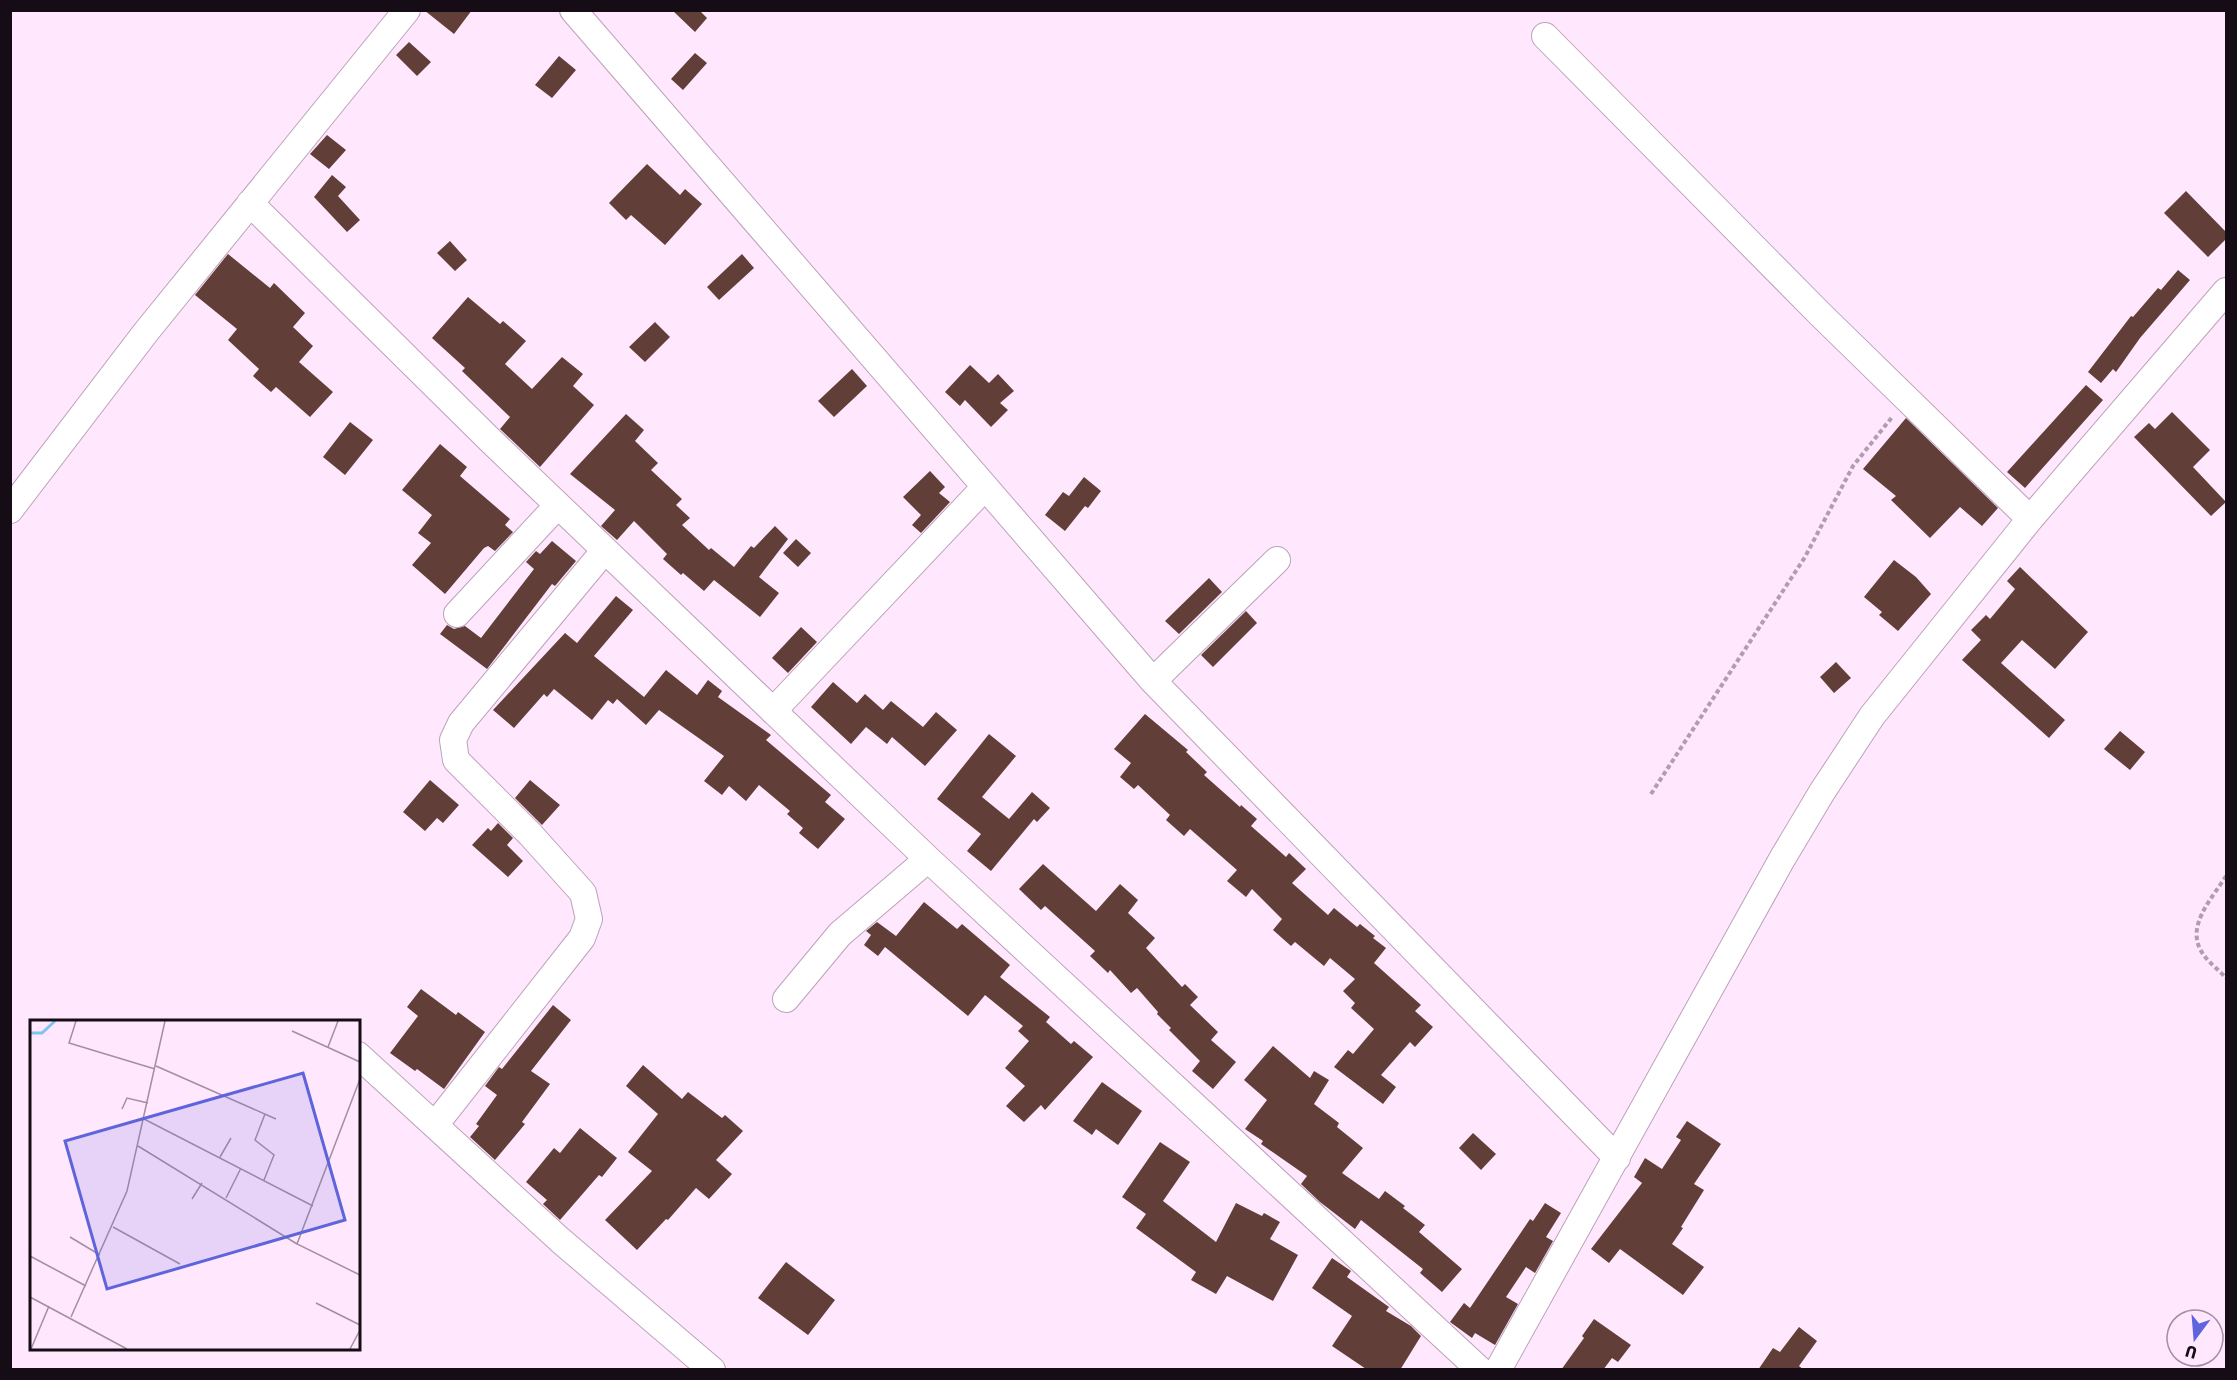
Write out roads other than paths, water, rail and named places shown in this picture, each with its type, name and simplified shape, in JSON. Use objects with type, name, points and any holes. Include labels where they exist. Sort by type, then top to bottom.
[{"type":"street","points":[[10,510],[146,332],[407,10]]},
{"type":"street","points":[[573,10],[1154,681],[1617,1158]]},
{"type":"street","points":[[1545,36],[1821,315],[2030,519]]},
{"type":"street","points":[[250,203],[558,505],[928,859],[1480,1370]]},
{"type":"street","points":[[1498,1370],[1777,869],[1822,792],[1872,716],[2030,519],[2221,309]]},
{"type":"street","points":[[773,711],[985,487]]},
{"type":"street","points":[[457,614],[558,505]]},
{"type":"street","points":[[435,1125],[582,938],[589,919],[582,893],[530,834],[456,760],[453,740],[461,723],[605,550]]},
{"type":"street","points":[[1154,681],[1277,560]]},
{"type":"street","points":[[786,999],[840,934],[928,859]]},
{"type":"street","points":[[360,1057],[560,1239],[712,1370]]}]
